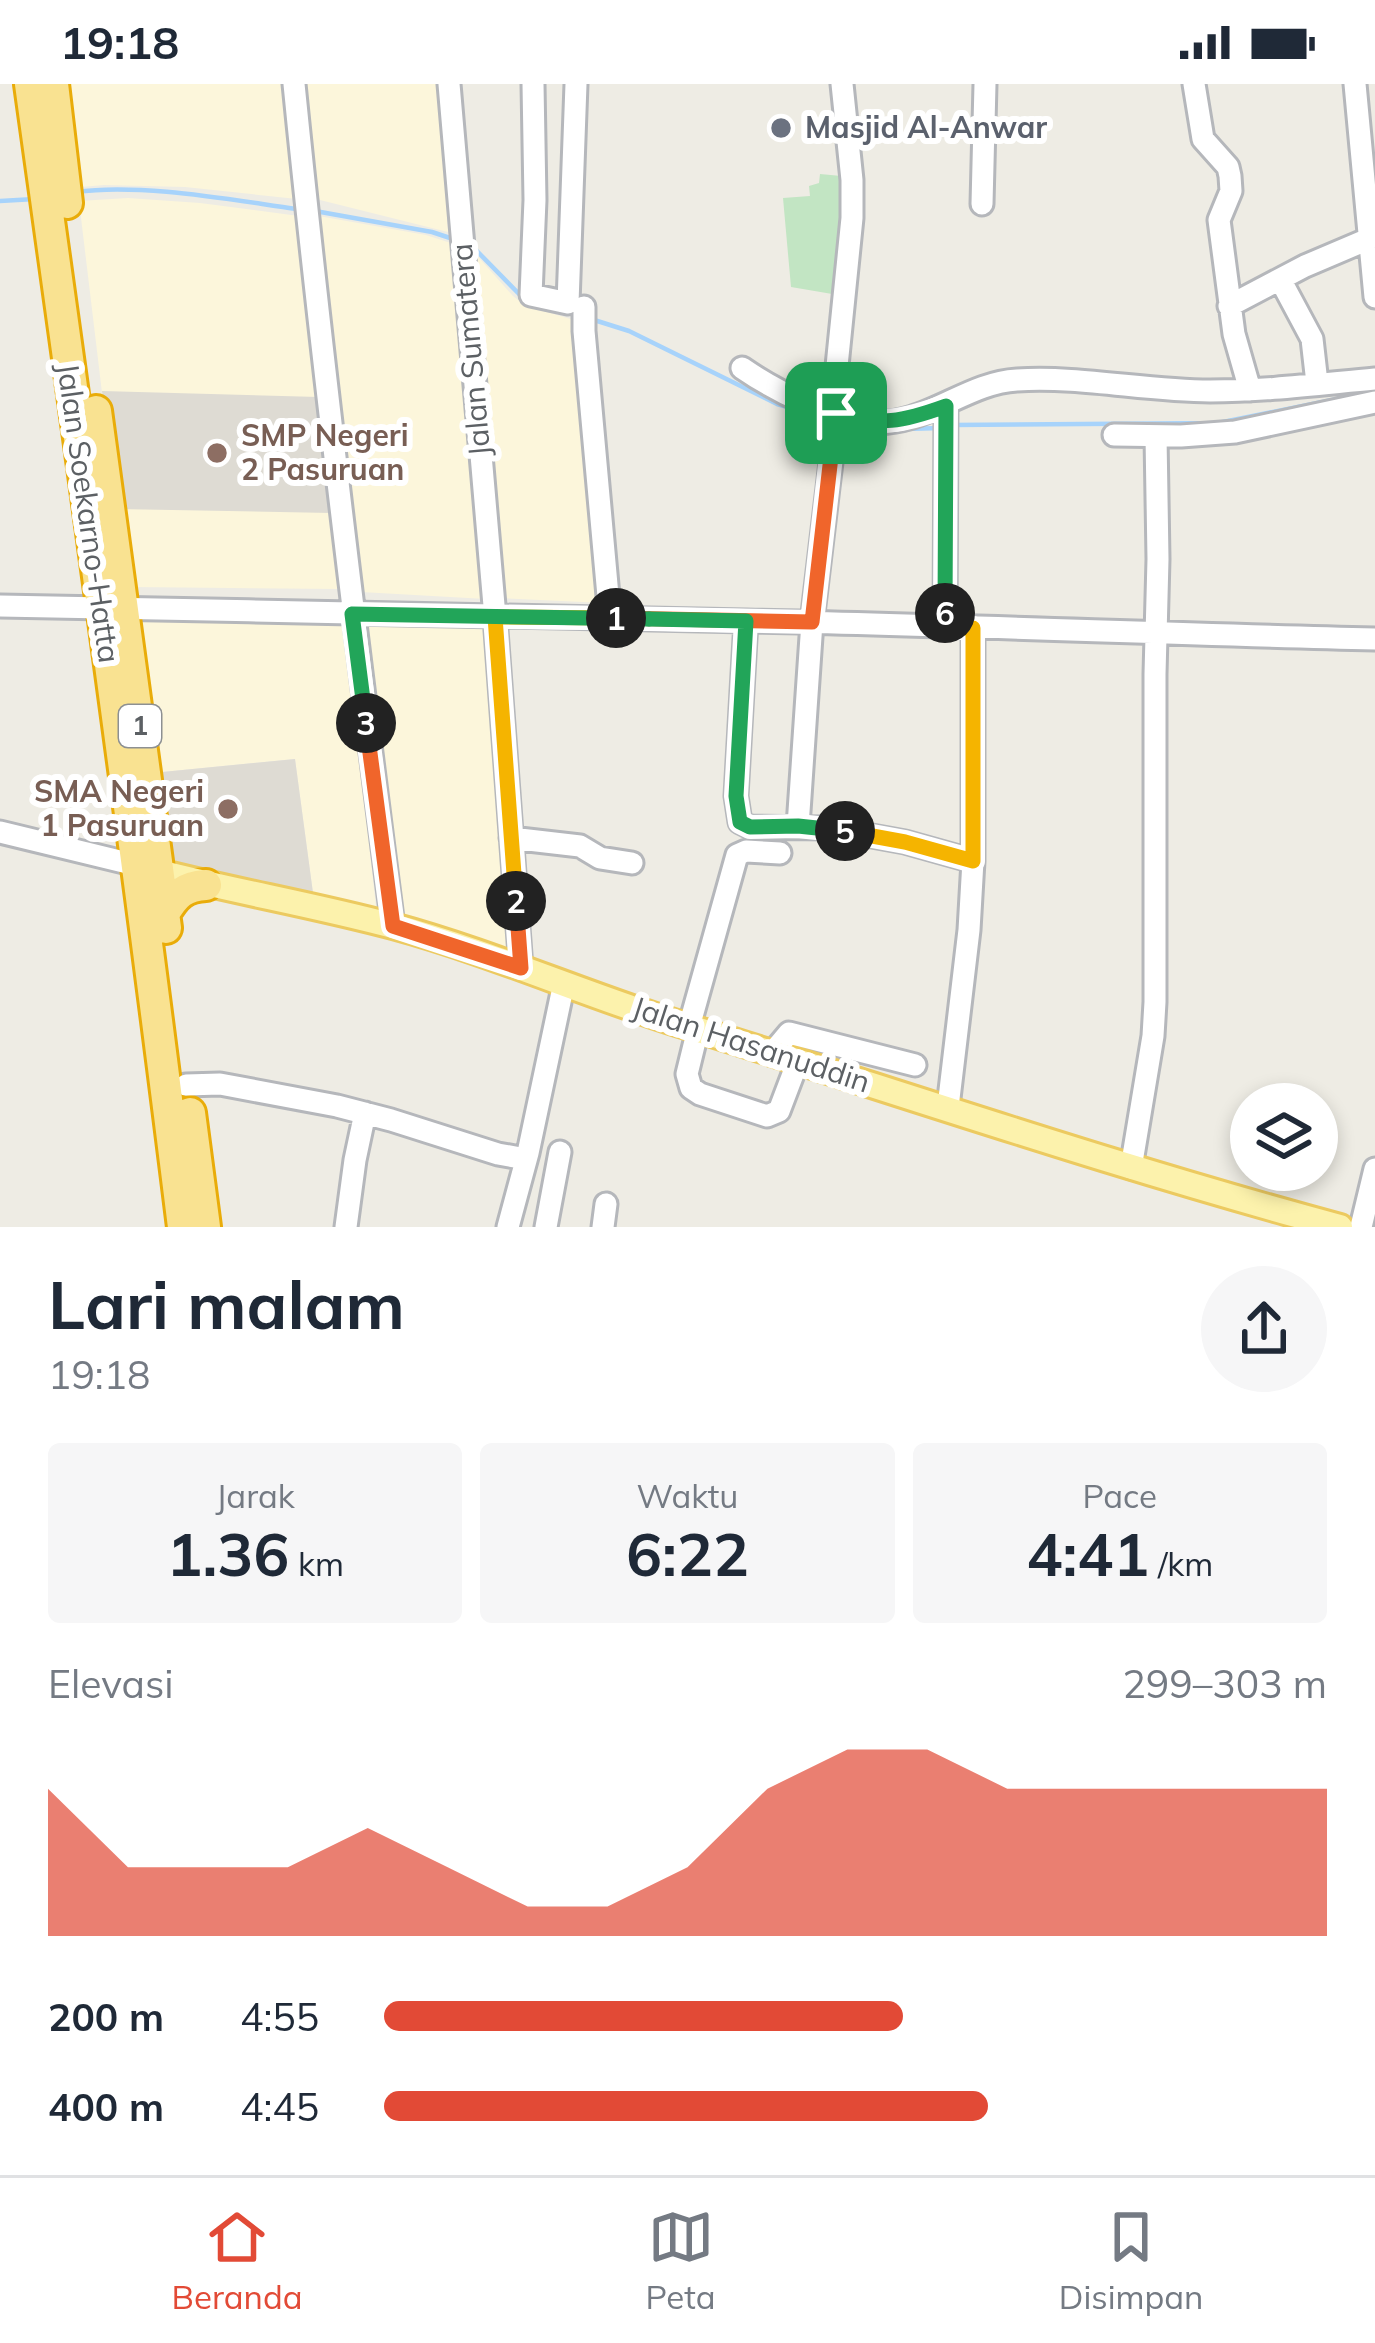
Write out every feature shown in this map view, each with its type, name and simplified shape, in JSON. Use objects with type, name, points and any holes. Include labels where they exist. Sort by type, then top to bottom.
[{"type":"highway","name":"Jalan Soekarno-Hatta","points":[[30,84],[53,175],[148,868],[183,1227]]},
{"type":"highway","name":"Jalan Soekarno-Hatta","points":[[52,84],[53,175]]},
{"type":"highway","name":"Jalan Soekarno-Hatta","points":[[148,868],[164,914],[205,1227]]},
{"type":"highway","points":[[164,914],[181,891],[206,885]]},
{"type":"main road","name":"Jalan Hasanuddin","points":[[148,868],[393,926],[1287,1220],[1340,1227]]},
{"type":"street","points":[[294,84],[352,614],[393,926]]},
{"type":"street","name":"Jalan Sumatera","points":[[449,84],[521,968]]},
{"type":"street","points":[[533,84],[531,295],[568,303],[576,84]]},
{"type":"street","points":[[798,826],[812,622],[852,218],[842,84]]},
{"type":"street","points":[[982,203],[985,84]]},
{"type":"street","points":[[1194,84],[1203,139],[1228,167],[1232,183],[1219,215],[1229,306],[1250,389]]},
{"type":"street","points":[[1355,84],[1375,296]]},
{"type":"street","points":[[1229,306],[1371,238]]},
{"type":"street","points":[[1281,281],[1312,339],[1317,383]]},
{"type":"street","points":[[584,317],[610,618]]},
{"type":"street","points":[[742,368],[835,423],[920,415],[945,422]]},
{"type":"street","points":[[945,628],[945,422],[976,388],[1016,380],[1208,391],[1375,379]]},
{"type":"street","points":[[1114,435],[1235,432],[1375,402]]},
{"type":"street","points":[[1131,1168],[1154,1022],[1156,436]]},
{"type":"street","points":[[0,606],[1375,639]]},
{"type":"street","points":[[746,621],[740,822],[750,827],[798,826],[868,835],[973,861]]},
{"type":"street","points":[[948,1108],[973,861],[973,628]]},
{"type":"street","points":[[0,832],[148,868]]},
{"type":"street","points":[[511,838],[580,846],[600,857],[632,863]]},
{"type":"street","points":[[780,853],[737,855],[693,1028],[687,1074],[691,1088],[700,1094],[767,1116],[779,1111],[798,1060]]},
{"type":"street","points":[[508,1227],[564,983]]},
{"type":"street","points":[[773,1052],[789,1033],[915,1065]]},
{"type":"street","points":[[186,1084],[220,1084],[365,1113],[526,1159]]},
{"type":"street","points":[[346,1227],[365,1113]]},
{"type":"street","points":[[547,1227],[560,1152]]},
{"type":"street","points":[[1360,1227],[1375,1169]]},
{"type":"shaded area","points":[[57,84],[286,84],[297,199],[185,187],[81,187],[72,182]]},
{"type":"shaded area","points":[[305,84],[440,84],[448,232],[316,199]]},
{"type":"shaded area","points":[[128,198],[299,216],[340,589],[131,587],[124,576],[79,201]]},
{"type":"shaded area","points":[[313,215],[457,245],[486,599],[361,592]]},
{"type":"shaded area","points":[[472,250],[526,306],[581,322],[604,603],[500,598]]},
{"type":"shaded area","name":"SMP Negeri 2 Pasuruan","points":[[102,391],[319,397],[331,513],[116,509]]},
{"type":"shaded area","points":[[130,606],[343,608],[376,907],[313,893],[295,759],[152,773]]},
{"type":"shaded area","points":[[360,607],[489,612],[513,949],[396,913]]},
{"type":"shaded area","name":"SMA Negeri 1 Pasuruan","points":[[295,759],[313,893],[182,867],[159,845],[152,773]]},
{"type":"green space","points":[[820,174],[852,177],[844,296],[791,287],[783,198],[810,196],[809,186],[819,183]]},
{"type":"waterway","points":[[76,192],[157,191],[297,209]]},
{"type":"waterway","points":[[0,201],[35,199]]},
{"type":"waterway","points":[[315,211],[456,240]]},
{"type":"waterway","points":[[472,246],[523,298]]},
{"type":"waterway","points":[[591,319],[629,331],[794,409]]},
{"type":"waterway","points":[[952,425],[1218,423],[1352,396]]},
{"type":"waterway","points":[[905,429],[941,428]]},
{"type":"place","name":"Masjid Al-Anwar","points":[[781,128]]},
{"type":"place","name":"SMP Negeri 2 Pasuruan","points":[[217,453]]},
{"type":"place","name":"SMA Negeri 1 Pasuruan","points":[[228,809]]},
{"type":"route","points":[[836,413],[812,622],[610,618],[495,617],[521,968],[393,926],[352,614],[610,618],[746,621],[736,796],[740,822],[750,827],[828,828],[973,861],[973,628],[945,628],[946,406],[881,422],[836,413]]}]
